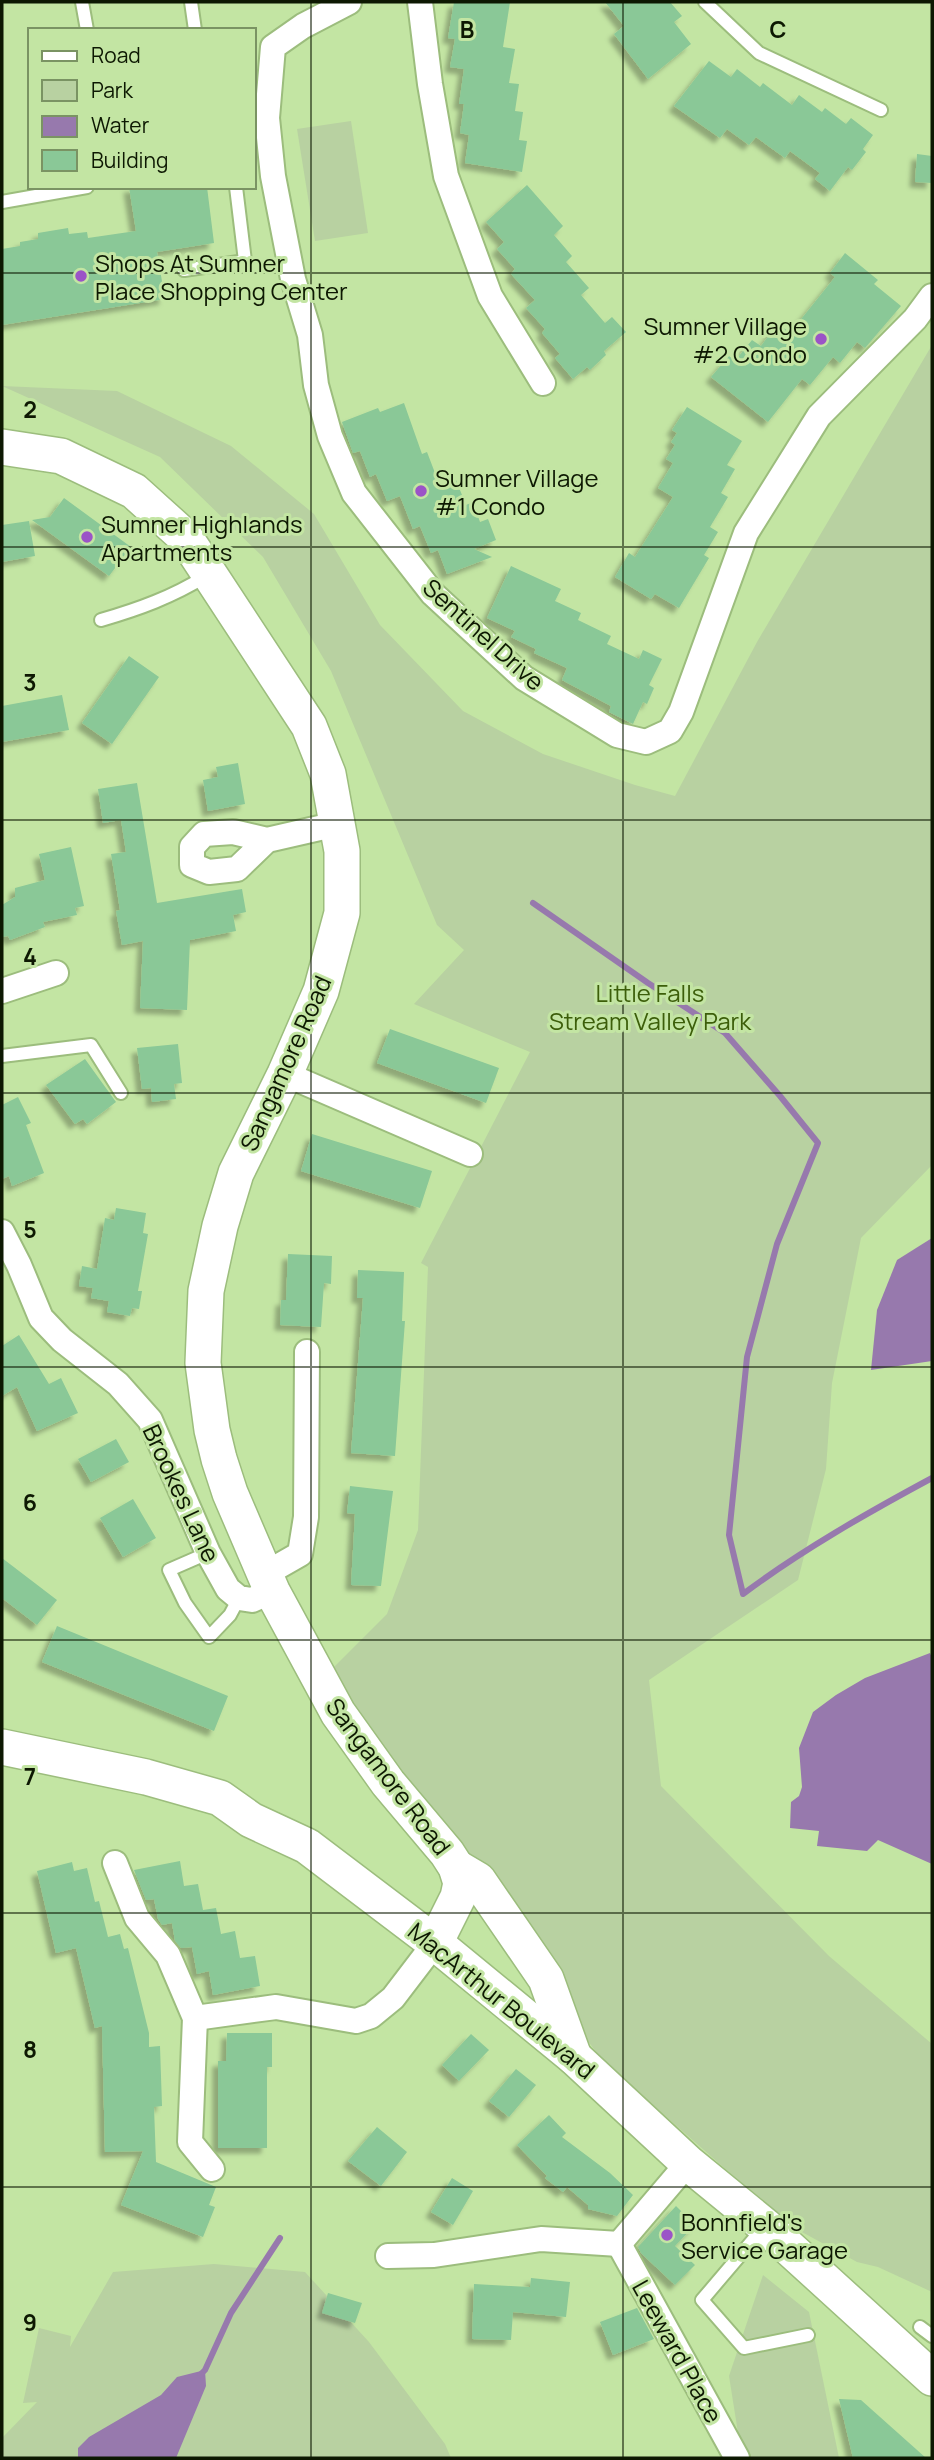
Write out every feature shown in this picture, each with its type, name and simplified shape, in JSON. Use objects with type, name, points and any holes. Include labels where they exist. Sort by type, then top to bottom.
[{"type":"street","name":"Sentinel Drive","points":[[349,2],[303,26],[273,47],[267,118],[273,176],[293,279],[310,335],[316,385],[330,436],[354,493],[433,594],[524,678],[617,735],[646,742],[670,731],[681,712],[746,533],[819,416],[915,319],[932,296]]},
{"type":"street","points":[[420,2],[430,84],[446,176],[490,296],[543,383]]},
{"type":"street","name":"Sangamore Road","points":[[2,447],[61,456],[134,491],[185,537],[309,726],[328,774],[342,850],[342,914],[321,991],[285,1074],[236,1173],[212,1258],[203,1325],[203,1363],[217,1449],[259,1588],[338,1713],[388,1783],[456,1867],[461,1883],[458,1897],[435,1943]]},
{"type":"street","points":[[267,840],[337,824]]},
{"type":"street","points":[[2,991],[56,973]]},
{"type":"street","points":[[285,1074],[470,1154]]},
{"type":"street","name":"Brookes Lane","points":[[2,1232],[41,1318],[62,1340],[118,1384],[150,1420],[208,1553],[228,1589],[259,1588]]},
{"type":"street","points":[[259,1588],[300,1554],[306,1517],[307,1352]]},
{"type":"street","name":"MacArthur Boulevard","points":[[2,1747],[146,1777],[220,1798],[251,1820],[307,1846],[435,1943],[574,2057],[688,2163],[765,2226],[932,2378]]},
{"type":"street","points":[[115,1863],[137,1918],[168,1955],[195,2018],[190,2142],[212,2169]]},
{"type":"street","points":[[456,1867],[478,1880],[546,1979],[574,2057]]},
{"type":"street","points":[[195,2018],[276,2007],[356,2021],[371,2016],[393,1998],[435,1943]]},
{"type":"street","points":[[388,2256],[434,2255],[541,2239],[619,2244],[688,2163]]},
{"type":"street","name":"Leeward Place","points":[[619,2244],[737,2458]]},
{"type":"lane","points":[[82,2],[87,28]]},
{"type":"lane","points":[[191,2],[195,28]]},
{"type":"lane","points":[[705,2],[759,53],[881,110]]},
{"type":"lane","points":[[2,202],[76,189]]},
{"type":"lane","points":[[184,271],[245,261],[236,189]]},
{"type":"lane","points":[[101,620],[154,604],[210,574]]},
{"type":"lane","points":[[2,1056],[91,1045],[121,1093]]},
{"type":"lane","points":[[208,1553],[169,1570],[196,1621],[209,1637],[259,1588]]},
{"type":"lane","points":[[765,2226],[702,2300],[744,2348],[808,2335]]},
{"type":"lane","points":[[920,2327],[932,2336]]},
{"type":"green space","points":[[351,121],[368,233],[315,241],[297,129]]},
{"type":"green space","name":"Little Falls Stream Valley Park","points":[[932,345],[932,1165],[861,1238],[832,1383],[826,1469],[798,1580],[649,1680],[661,1786],[829,1956],[932,2044],[932,2292],[878,2267],[857,2262],[789,2225],[603,2061],[329,1672],[387,1614],[418,1530],[428,1267],[421,1263],[530,1052],[414,1004],[464,950],[437,925],[331,671],[263,557],[160,457],[2,386],[117,391],[231,446],[314,514],[380,625],[463,711],[543,754],[675,796],[757,642]]},
{"type":"green space","points":[[214,2264],[305,2272],[369,2342],[445,2444],[451,2458],[2,2458],[2,2438],[37,2402],[23,2403],[39,2328],[71,2336],[70,2347],[113,2272]]},
{"type":"green space","points":[[763,2275],[809,2312],[839,2458],[742,2458],[729,2376]]},
{"type":"water","points":[[932,1238],[932,1361],[871,1370],[877,1310],[897,1260]]},
{"type":"water","points":[[930,1653],[932,1864],[878,1840],[867,1851],[817,1846],[819,1831],[790,1828],[791,1802],[799,1796],[802,1787],[799,1748],[813,1712],[865,1678]]},
{"type":"water","points":[[205,2370],[206,2386],[176,2458],[78,2458],[78,2448],[89,2437],[161,2395],[177,2377]]},
{"type":"building","points":[[454,2],[510,2],[503,47],[515,49],[509,83],[519,84],[515,111],[523,112],[519,140],[527,141],[522,172],[465,163],[469,135],[460,133],[464,104],[459,104],[464,69],[450,67],[455,39],[448,38]]},
{"type":"building","points":[[605,2],[670,2],[682,16],[674,22],[691,44],[648,79],[614,34],[624,26]]},
{"type":"building","points":[[709,61],[731,77],[737,69],[760,87],[763,83],[792,105],[799,95],[822,112],[825,108],[846,124],[851,118],[873,135],[863,149],[866,152],[852,170],[848,167],[830,191],[815,179],[820,173],[790,151],[785,158],[756,137],[749,145],[727,129],[720,138],[674,106]]},
{"type":"building","points":[[917,154],[932,156],[932,183],[915,182]]},
{"type":"building","points":[[527,185],[563,226],[554,235],[572,256],[566,262],[589,288],[581,295],[605,323],[612,317],[626,332],[604,351],[606,355],[590,370],[587,367],[573,379],[555,358],[560,354],[542,333],[545,329],[526,308],[535,300],[511,274],[515,269],[497,249],[504,242],[486,222]]},
{"type":"building","name":"Shops At Sumner Place Shopping Center","points":[[129,189],[207,189],[214,243],[157,252],[165,299],[2,325],[2,249],[38,239],[38,233],[68,228],[69,234],[87,232],[88,238],[136,231]]},
{"type":"building","name":"Sumner Village #2 Condo","points":[[845,253],[878,280],[874,284],[901,306],[865,348],[857,342],[840,363],[833,357],[810,385],[802,379],[768,422],[711,377],[729,356],[735,361],[752,340],[761,346],[778,323],[790,333],[835,277],[830,273]]},
{"type":"building","name":"Sumner Village #1 Condo","points":[[404,403],[422,454],[427,452],[440,486],[456,480],[466,505],[473,502],[480,522],[488,519],[496,540],[474,549],[492,557],[447,574],[438,550],[431,553],[420,526],[413,529],[400,496],[387,501],[376,474],[370,477],[360,451],[353,453],[342,422],[378,408],[380,412]]},
{"type":"building","name":"Sumner Village #2 Condo","points":[[687,407],[742,441],[727,465],[735,469],[721,493],[728,497],[710,527],[718,532],[704,555],[709,558],[679,608],[655,594],[651,599],[615,577],[629,553],[635,557],[673,497],[658,488],[673,463],[666,459],[675,445],[671,442],[677,433],[672,430]]},
{"type":"building","name":"Sumner Highlands Apartments","points":[[64,498],[131,547],[109,576],[32,520],[50,517]]},
{"type":"building","name":"Sumner Highlands Apartments","points":[[29,521],[35,556],[2,562],[2,525]]},
{"type":"building","name":"Sumner Village #1 Condo","points":[[511,566],[561,589],[555,601],[581,613],[578,620],[611,636],[607,644],[639,659],[643,650],[662,659],[649,685],[654,688],[647,704],[643,702],[633,724],[609,712],[611,706],[562,680],[567,668],[534,653],[536,649],[511,637],[515,631],[487,618]]},
{"type":"building","points":[[129,656],[159,677],[112,744],[82,723]]},
{"type":"building","points":[[62,695],[69,730],[2,742],[2,706]]},
{"type":"building","points":[[238,763],[245,804],[208,811],[203,780],[218,777],[216,767]]},
{"type":"building","points":[[137,783],[157,903],[242,889],[246,912],[233,915],[236,931],[190,940],[187,1010],[140,1008],[143,941],[122,945],[116,911],[120,910],[111,854],[126,852],[121,820],[103,823],[98,789]]},
{"type":"building","points":[[71,847],[84,906],[75,908],[77,915],[43,922],[45,927],[10,940],[8,936],[2,937],[2,905],[15,897],[15,888],[45,880],[39,854]]},
{"type":"building","points":[[390,1029],[499,1068],[486,1103],[377,1063]]},
{"type":"building","points":[[178,1044],[182,1083],[174,1084],[176,1099],[152,1102],[151,1088],[142,1089],[137,1048]]},
{"type":"building","points":[[85,1059],[116,1102],[87,1124],[83,1119],[75,1124],[46,1085]]},
{"type":"building","points":[[18,1097],[31,1123],[26,1125],[44,1173],[12,1186],[9,1176],[2,1179],[2,1105]]},
{"type":"building","points":[[312,1134],[432,1171],[420,1208],[301,1171]]},
{"type":"building","points":[[116,1208],[146,1213],[143,1233],[148,1234],[138,1291],[142,1291],[139,1309],[132,1308],[130,1316],[107,1312],[109,1301],[91,1298],[93,1288],[79,1286],[82,1266],[97,1269],[105,1218],[114,1220]]},
{"type":"building","points":[[288,1254],[332,1256],[331,1284],[324,1283],[321,1327],[280,1325],[281,1300],[286,1300]]},
{"type":"building","points":[[358,1270],[404,1272],[402,1321],[405,1321],[395,1456],[351,1453],[363,1298],[357,1298]]},
{"type":"building","points":[[19,1335],[49,1384],[61,1378],[78,1413],[37,1431],[17,1387],[2,1396],[2,1346]]},
{"type":"building","points":[[116,1439],[129,1462],[91,1482],[78,1459]]},
{"type":"building","points":[[350,1486],[393,1491],[381,1586],[351,1585],[355,1514],[347,1513]]},
{"type":"building","points":[[133,1499],[156,1538],[123,1557],[100,1518]]},
{"type":"building","points":[[2,1558],[57,1600],[37,1625],[2,1598]]},
{"type":"building","points":[[57,1626],[228,1696],[214,1731],[42,1662]]},
{"type":"building","points":[[180,1861],[184,1886],[198,1884],[203,1910],[216,1908],[221,1934],[235,1931],[240,1958],[255,1956],[260,1986],[213,1995],[209,1971],[197,1974],[192,1947],[181,1948],[175,1941],[172,1923],[162,1925],[158,1919],[154,1899],[146,1900],[134,1870]]},
{"type":"building","points":[[72,1862],[74,1871],[87,1868],[95,1902],[99,1901],[108,1937],[120,1934],[124,1949],[128,1948],[149,2033],[149,2047],[160,2046],[162,2106],[154,2107],[156,2162],[216,2187],[209,2205],[215,2207],[203,2237],[121,2205],[143,2151],[105,2152],[102,2026],[95,2028],[76,1948],[56,1953],[37,1871]]},
{"type":"building","points":[[227,2033],[272,2033],[272,2067],[267,2067],[267,2148],[218,2148],[218,2061],[226,2061]]},
{"type":"building","points":[[471,2034],[489,2050],[459,2081],[442,2065]]},
{"type":"building","points":[[516,2069],[536,2085],[509,2117],[489,2101]]},
{"type":"building","points":[[549,2115],[566,2133],[562,2137],[610,2173],[633,2195],[617,2216],[588,2209],[588,2205],[567,2187],[563,2192],[545,2178],[547,2176],[517,2145]]},
{"type":"building","points":[[377,2127],[407,2152],[381,2186],[348,2161]]},
{"type":"building","points":[[452,2178],[473,2191],[453,2225],[431,2212]]},
{"type":"building","name":"Bonnfield's Service Garage","points":[[676,2206],[695,2225],[675,2246],[695,2265],[675,2285],[638,2247]]},
{"type":"building","points":[[531,2278],[570,2282],[566,2317],[513,2312],[511,2340],[472,2339],[474,2284],[530,2287]]},
{"type":"building","points":[[328,2293],[362,2303],[355,2323],[322,2313]]},
{"type":"building","points":[[637,2308],[654,2339],[613,2355],[600,2322]]},
{"type":"building","points":[[839,2399],[861,2400],[926,2458],[853,2458]]},
{"type":"waterway","points":[[533,903],[725,1033],[818,1143],[777,1244],[747,1357],[729,1535],[743,1594],[835,1533],[932,1478]]},
{"type":"waterway","points":[[200,2375],[205,2370],[231,2313],[280,2238]]},
{"type":"place","name":"Shops At Sumner Place Shopping Center","points":[[81,276]]},
{"type":"place","name":"Sumner Village #2 Condo","points":[[821,339]]},
{"type":"place","name":"Sumner Village #1 Condo","points":[[421,491]]},
{"type":"place","name":"Sumner Highlands Apartments","points":[[87,537]]},
{"type":"place","name":"Bonnfield's Service Garage","points":[[667,2235]]}]
